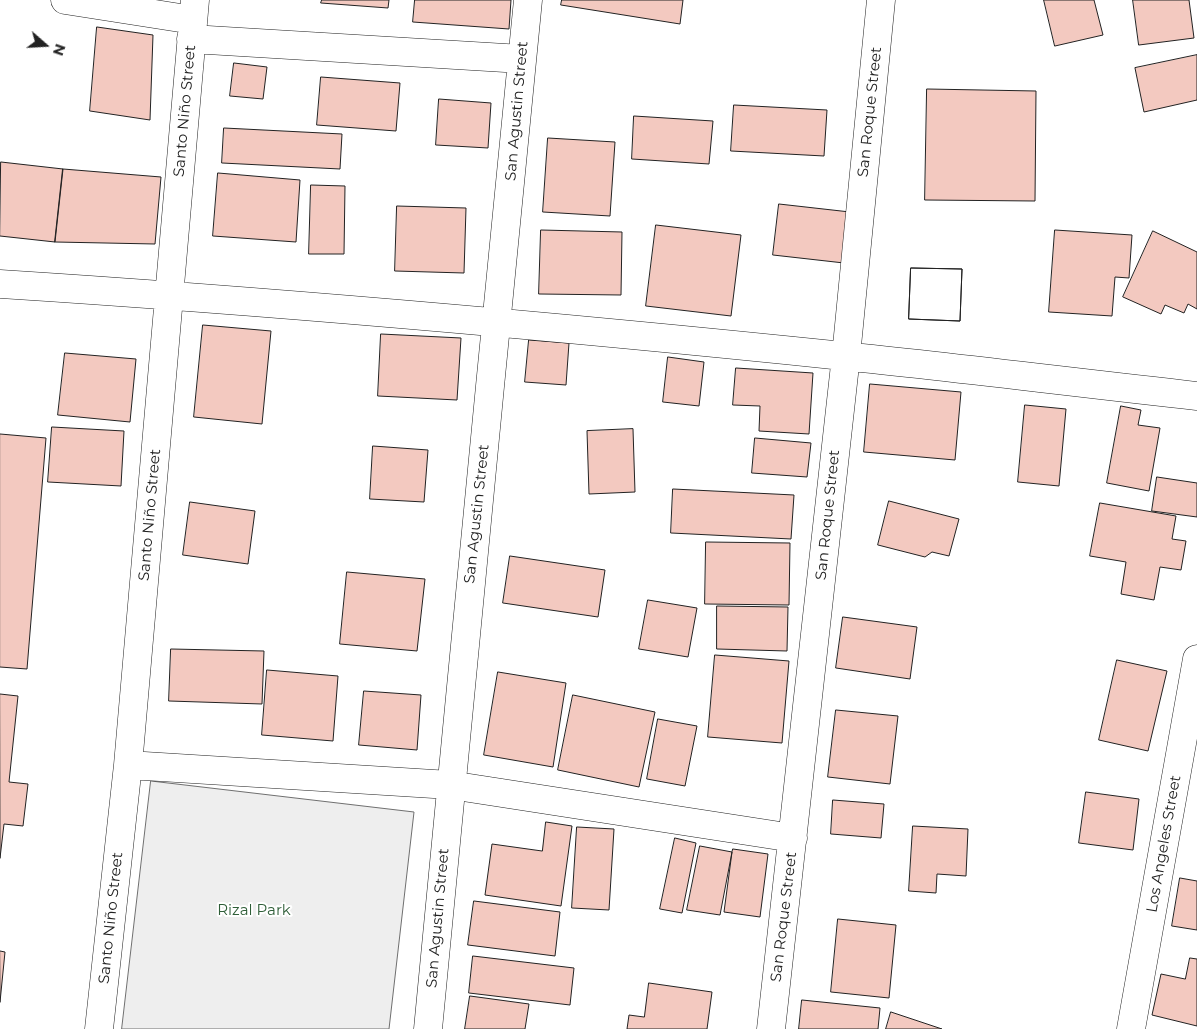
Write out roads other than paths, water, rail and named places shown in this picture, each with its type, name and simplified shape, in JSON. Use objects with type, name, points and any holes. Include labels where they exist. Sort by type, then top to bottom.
[{"type":"street","points":[[65,0],[193,20],[522,59]]},
{"type":"street","name":"San Agustin Street","points":[[428,1029],[450,785],[528,0]]},
{"type":"street","name":"San Roque Street","points":[[771,1029],[846,356],[882,0]]},
{"type":"street","name":"Santo Niño Street","points":[[99,1029],[128,765],[193,20]]},
{"type":"street","points":[[0,284],[169,295],[497,322],[846,356],[1197,396]]},
{"type":"street","name":"Los Angeles Street","points":[[1130,1029],[1197,659]]},
{"type":"street","points":[[128,765],[450,785],[793,838]]},
{"type":"park label","name":"Rizal Park","points":[[254,911]]}]
